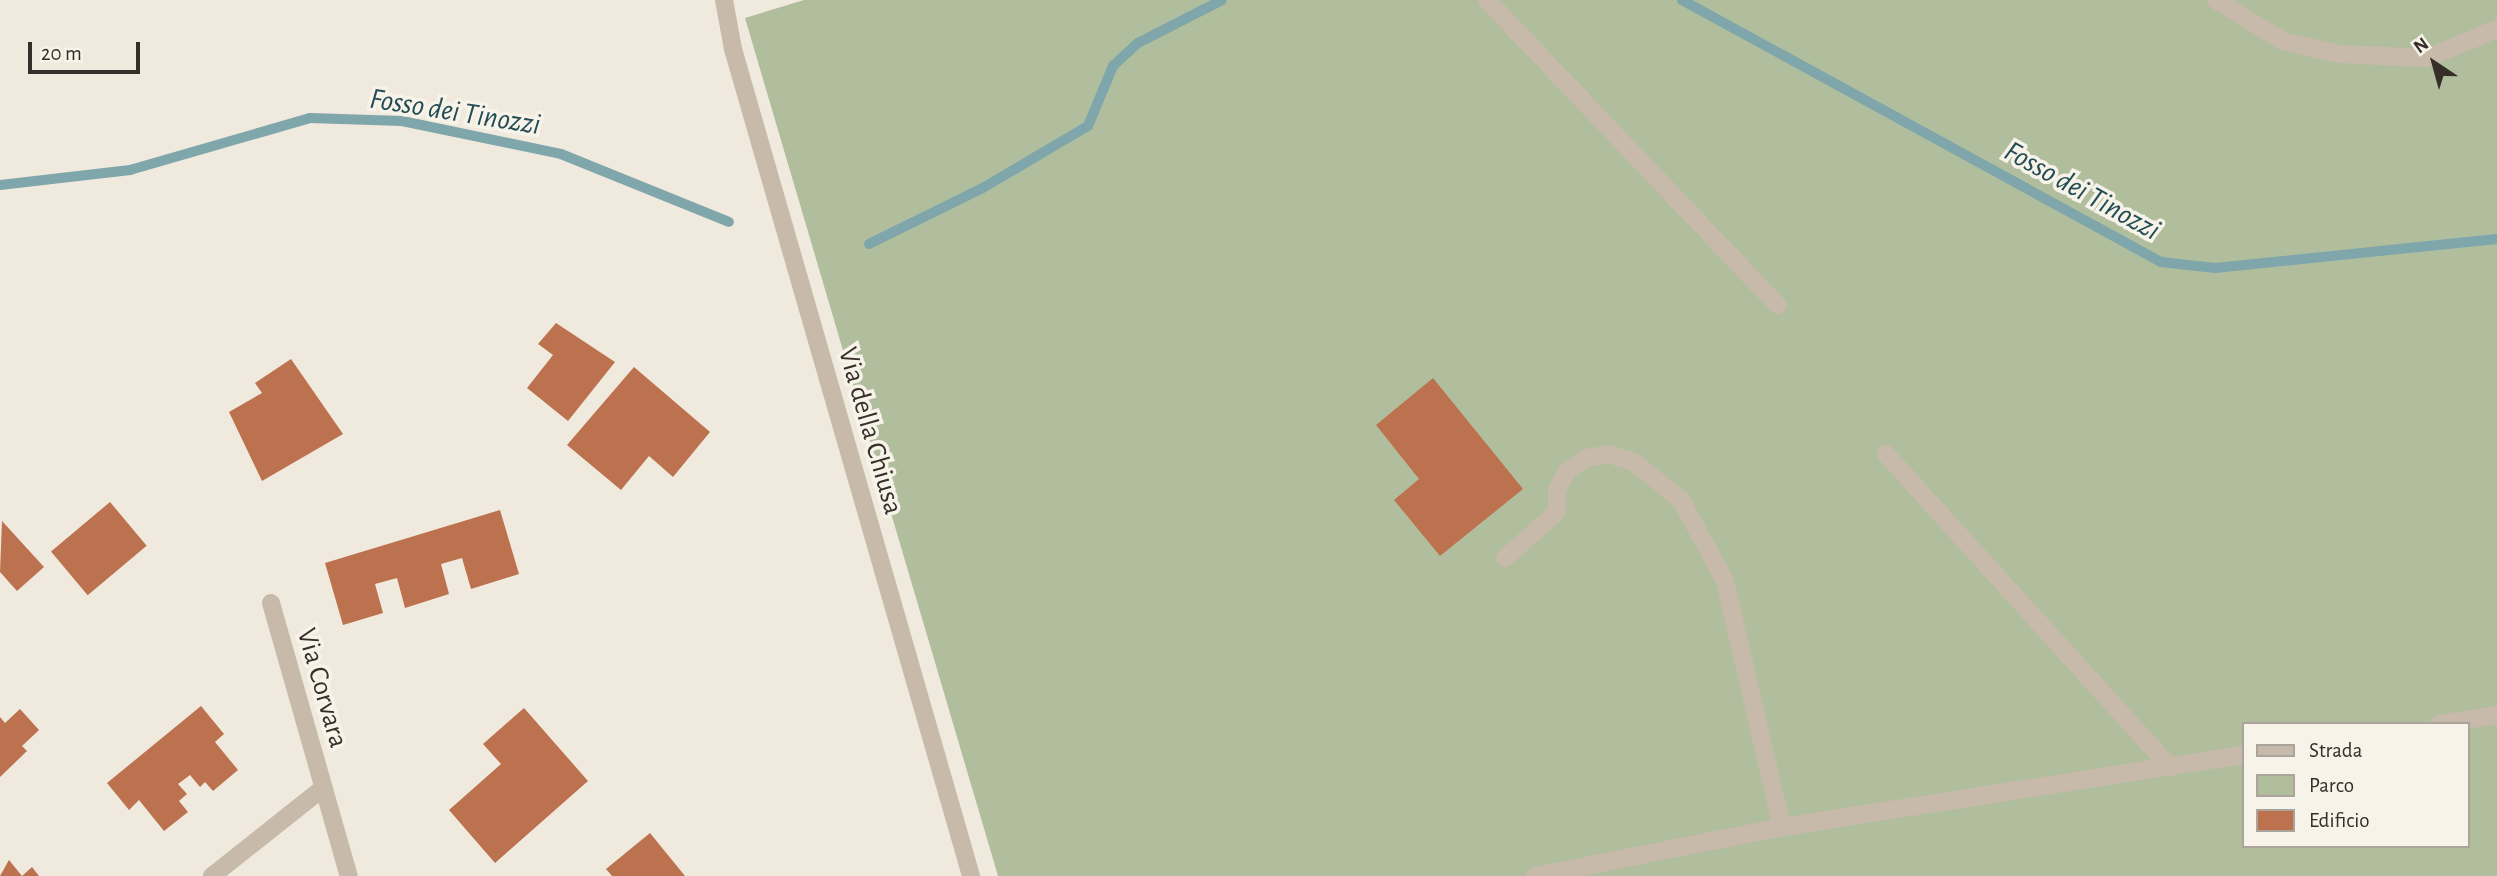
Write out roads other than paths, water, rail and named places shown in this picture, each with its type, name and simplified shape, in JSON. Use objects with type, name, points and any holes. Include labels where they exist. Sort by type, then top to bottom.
[{"type":"street","name":"Via della Chiusa","points":[[723,0],[733,49],[971,876]]},
{"type":"street","points":[[1487,0],[1777,305]]},
{"type":"street","points":[[2216,0],[2283,41],[2339,54],[2427,58],[2497,29]]},
{"type":"street","points":[[1505,558],[1557,512],[1557,490],[1567,471],[1587,458],[1608,454],[1634,462],[1681,500],[1725,582],[1782,827]]},
{"type":"street","points":[[1886,454],[2170,767]]},
{"type":"street","name":"Via Corvara","points":[[271,603],[349,876]]},
{"type":"street","points":[[2453,722],[2497,715]]},
{"type":"street","points":[[1535,876],[1782,827],[2242,755]]},
{"type":"street","name":"Via Corvara","points":[[212,876],[323,788]]},
{"type":"waterway","name":"Fosso dei Tinozzi","points":[[869,244],[981,189],[1088,126],[1113,66],[1138,43],[1222,0]]},
{"type":"waterway","name":"Fosso dei Tinozzi","points":[[1682,0],[2161,262],[2215,268],[2497,239]]},
{"type":"waterway","name":"Fosso dei Tinozzi","points":[[0,185],[130,170],[310,118],[402,121],[561,154],[729,222]]}]
